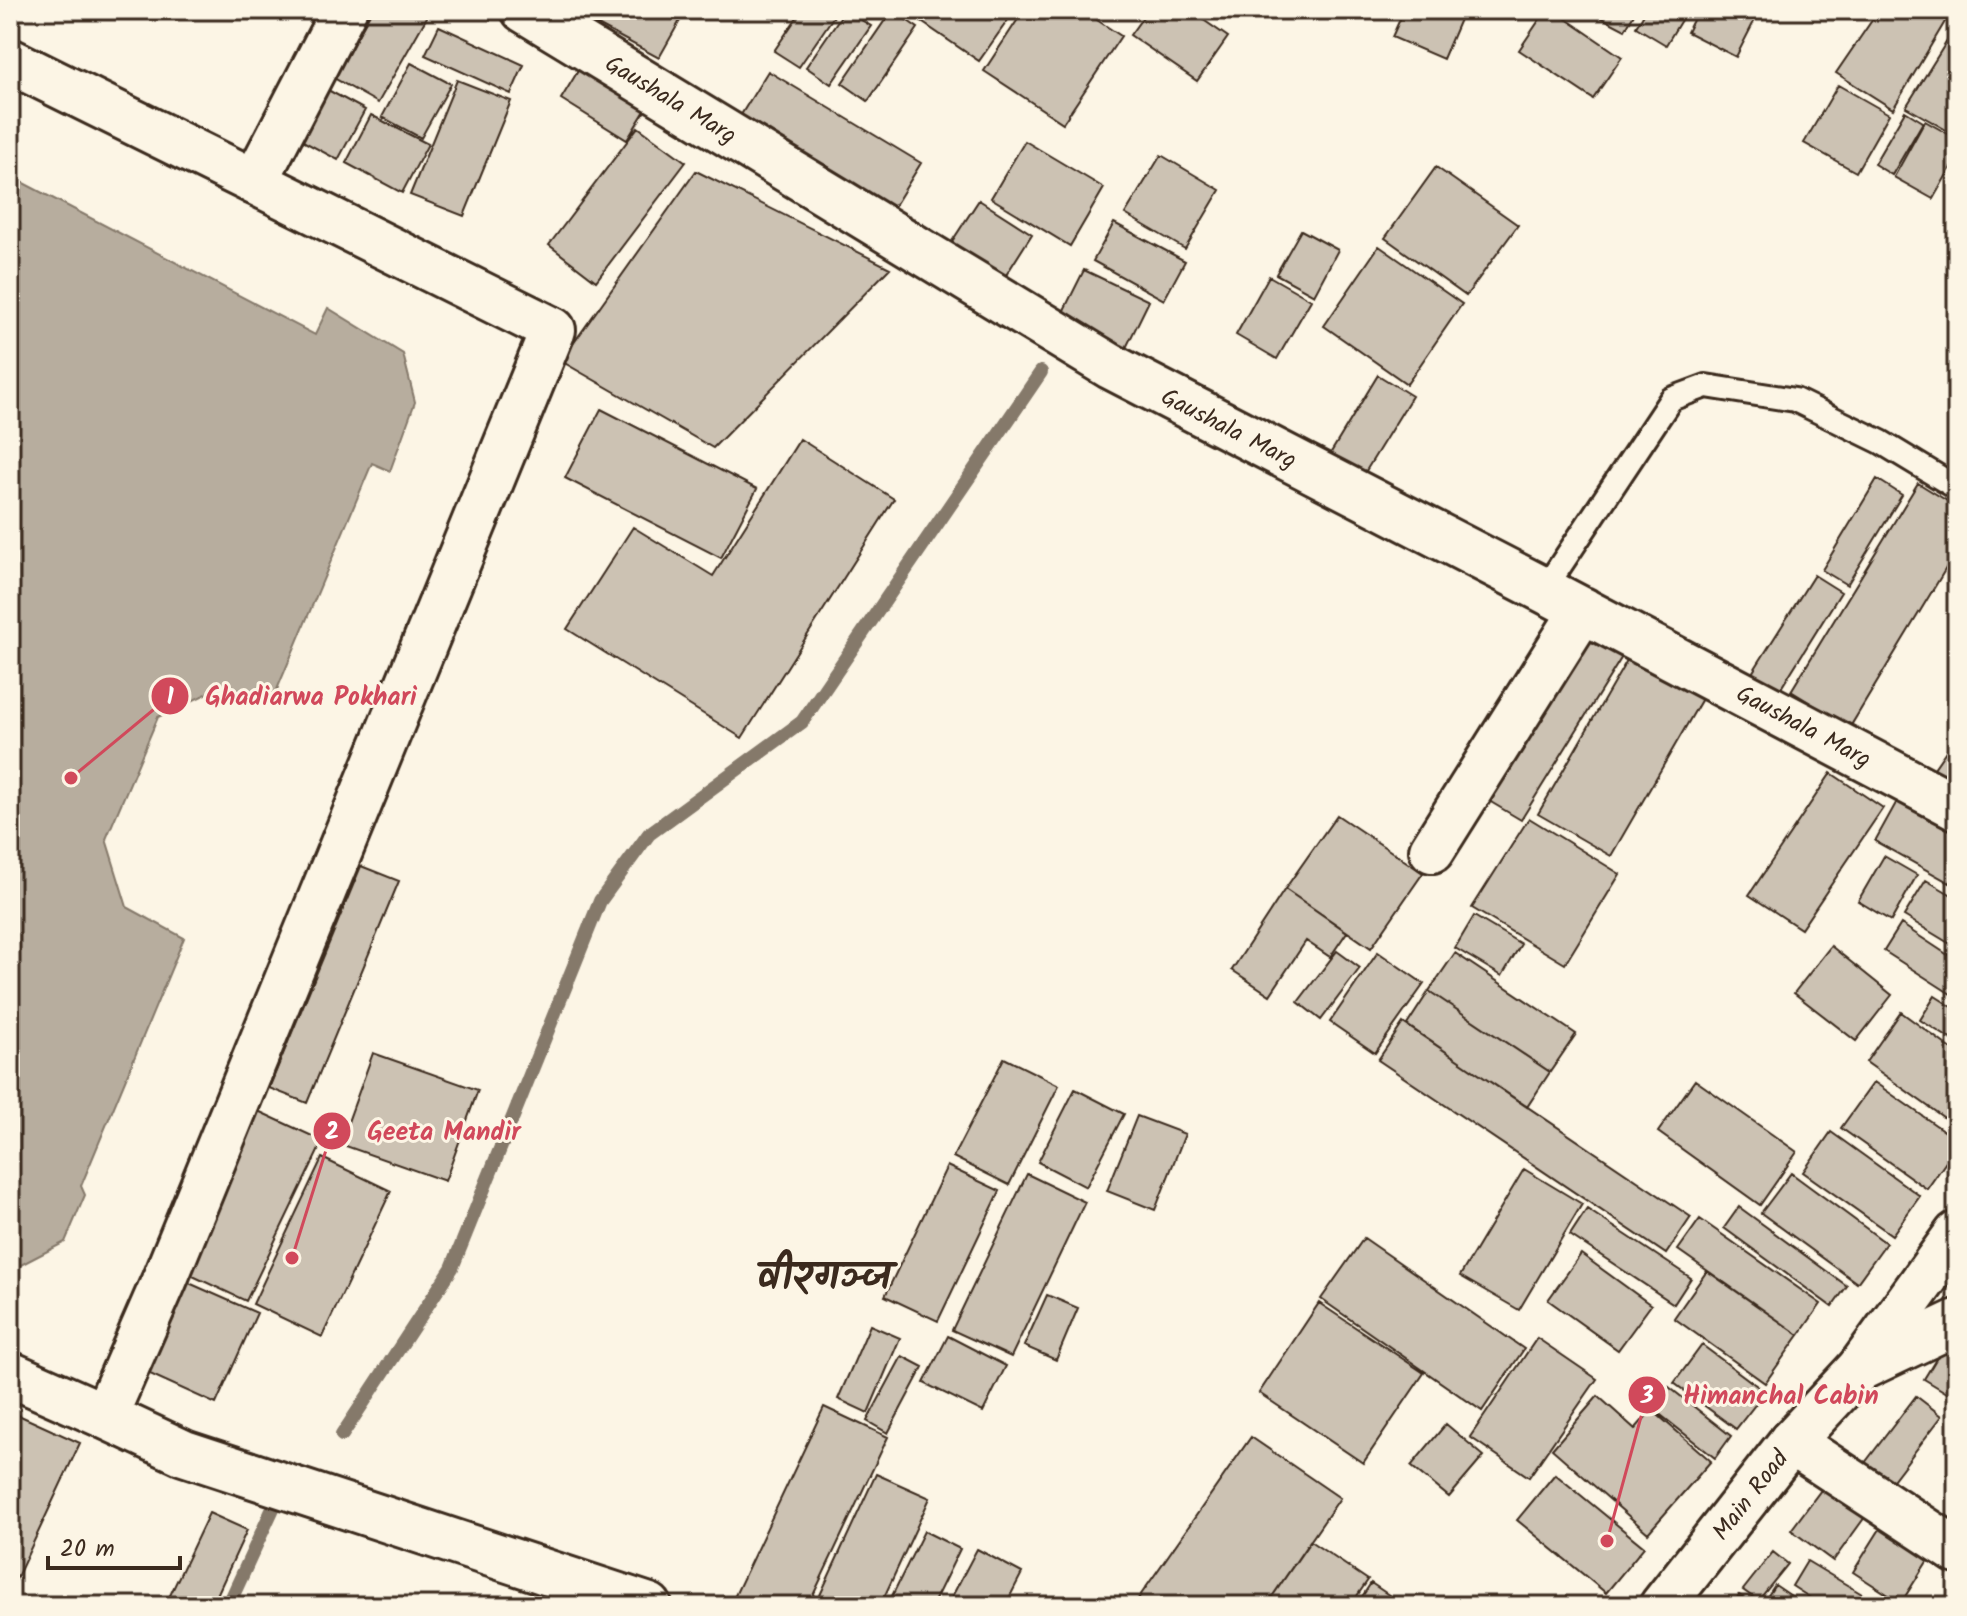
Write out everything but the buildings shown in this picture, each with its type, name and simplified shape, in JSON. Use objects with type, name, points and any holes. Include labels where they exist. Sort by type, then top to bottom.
[{"type":"street","points":[[255,182],[344,10]]},
{"type":"street","name":"Gaushala Marg","points":[[524,10],[1110,366],[1957,807]]},
{"type":"street","points":[[10,61],[553,330],[164,1281],[105,1416]]},
{"type":"street","points":[[1432,850],[1583,610]]},
{"type":"street","name":"Main Road","points":[[1662,1606],[1791,1442],[1860,1368],[1957,1234]]},
{"type":"street","points":[[1860,1368],[1957,1322]]},
{"type":"street","points":[[10,1374],[184,1453],[649,1606]]},
{"type":"street","points":[[1791,1442],[1957,1551]]},
{"type":"lane","points":[[1544,590],[1671,399],[1706,386],[1795,400],[1881,442],[1957,488]]},
{"type":"shaded area","points":[[10,176],[315,335],[328,308],[403,354],[415,402],[390,471],[372,463],[271,704],[225,685],[158,717],[106,839],[127,907],[184,938],[81,1186],[85,1195],[65,1242],[11,1270]]},
{"type":"waterway","points":[[342,1435],[452,1268],[600,901],[649,834],[802,722],[1041,372]]},
{"type":"waterway","points":[[228,1606],[275,1504]]},
{"type":"place","name":"Ghadiarwa Pokhari","points":[[71,778]]},
{"type":"place","name":"Geeta Mandir","points":[[292,1258]]},
{"type":"place","name":"Himanchal Cabin","points":[[1607,1541]]},
{"type":"district","name":"वीरगञ्ज","points":[[824,1275]]}]
